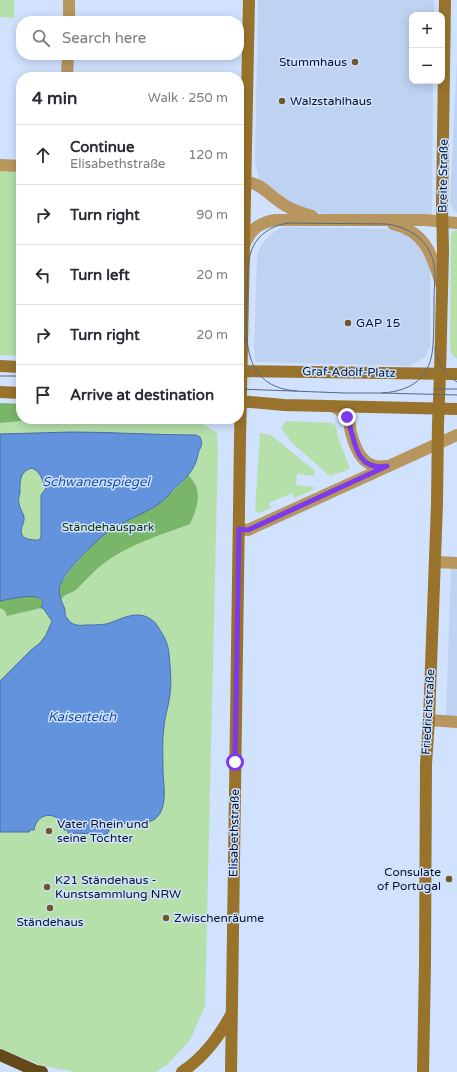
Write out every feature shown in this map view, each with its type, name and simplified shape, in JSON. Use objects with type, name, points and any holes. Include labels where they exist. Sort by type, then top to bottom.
[{"type":"highway","points":[[0,1055],[36,1071],[42,1072]]},
{"type":"main road","name":"Elisabethstraße","points":[[244,129],[249,0]]},
{"type":"main road","name":"Breite Straße","points":[[440,352],[445,0]]},
{"type":"main road","name":"Friedrichstraße","points":[[423,1072],[426,764],[437,504],[440,352]]},
{"type":"main road","points":[[0,366],[16,367]]},
{"type":"main road","name":"Graf-Adolf-Platz","points":[[244,371],[457,374]]},
{"type":"main road","points":[[0,392],[16,392]]},
{"type":"main road","points":[[244,401],[279,405],[457,409]]},
{"type":"main road","name":"Elisabethstraße","points":[[231,1072],[240,424]]},
{"type":"main road","points":[[182,1072],[197,1061],[207,1051],[221,1033],[232,1013]]},
{"type":"street","points":[[69,0],[69,16]]},
{"type":"street","points":[[67,72],[68,60]]},
{"type":"street","points":[[0,165],[16,166]]},
{"type":"street","points":[[244,182],[259,186],[279,202],[291,208],[314,217],[330,220]]},
{"type":"street","points":[[244,246],[254,229],[262,223],[281,219],[425,220],[457,223]]},
{"type":"street","points":[[378,220],[403,227],[420,238],[431,254],[442,286]]},
{"type":"street","points":[[332,406],[341,411],[347,417],[355,446],[362,458],[366,462],[375,466],[387,466]]},
{"type":"street","points":[[239,529],[248,530],[457,435]]},
{"type":"street","points":[[434,562],[457,563]]},
{"type":"street","points":[[429,720],[457,722]]},
{"type":"shaded area","points":[[258,0],[434,0],[434,12],[409,12],[409,84],[433,84],[432,213],[430,215],[309,213],[282,197],[259,180],[255,163]]},
{"type":"shaded area","points":[[457,59],[457,213],[453,209],[450,201]]},
{"type":"shaded area","points":[[280,228],[389,229],[403,233],[418,244],[430,266],[430,345],[425,357],[409,366],[256,362],[254,348],[257,256],[261,245],[269,236]]},
{"type":"shaded area","points":[[451,569],[457,569],[457,719],[446,718]]},
{"type":"green space","points":[[0,0],[14,0],[14,18],[0,17]]},
{"type":"green space","points":[[0,165],[16,166],[16,356],[0,355]]},
{"type":"green space","points":[[457,230],[457,359],[452,355],[450,347],[451,233]]},
{"type":"green space","name":"Ständehauspark","points":[[0,403],[16,404],[16,424],[202,424],[217,433],[218,450],[205,1006],[190,1040],[168,1064],[156,1072],[75,1072],[40,1065],[0,1048]]},
{"type":"green space","points":[[0,403],[16,404],[16,421],[0,423]]},
{"type":"green space","points":[[286,421],[332,423],[336,426],[338,437],[350,469],[330,476],[292,443],[281,428]]},
{"type":"green space","points":[[260,433],[271,435],[314,470],[315,476],[297,474],[296,485],[314,487],[313,490],[294,498],[292,493],[269,503],[271,508],[259,513],[255,511]]},
{"type":"green space","points":[[188,475],[196,486],[198,495],[198,500],[190,524],[141,542],[118,554],[97,569],[75,591],[64,596],[61,600],[59,593],[62,582],[92,545],[106,533],[161,502],[184,481]]},
{"type":"green space","points":[[34,596],[42,601],[41,608],[7,616],[5,611],[0,608],[0,601]]},
{"type":"water","name":"Kaiserteich","points":[[87,432],[196,435],[200,437],[202,444],[197,460],[192,470],[185,478],[160,503],[118,525],[105,534],[70,569],[62,581],[60,588],[61,601],[65,608],[66,616],[73,624],[106,624],[126,617],[142,615],[155,622],[168,646],[171,685],[163,737],[164,799],[161,811],[153,820],[139,823],[124,823],[112,828],[107,834],[68,833],[68,830],[64,830],[58,819],[49,815],[40,819],[36,823],[34,830],[30,830],[29,832],[0,832],[0,681],[40,643],[46,635],[52,621],[43,608],[41,608],[43,602],[40,598],[27,597],[0,601],[0,434]],"holes":[[[32,468],[41,476],[46,488],[41,495],[41,537],[39,540],[32,540],[23,537],[21,530],[24,517],[19,501],[20,481],[22,475]]]},
{"type":"tram line","points":[[297,391],[278,387],[265,380],[256,370],[250,357],[246,327],[248,274],[250,255],[255,243],[270,229],[278,225],[288,223],[387,224],[403,228],[411,232],[423,242],[432,256],[435,273],[434,328],[432,356],[429,366],[424,374],[418,380],[403,389],[382,393]]},
{"type":"tram line","points":[[244,344],[246,339]]},
{"type":"tram line","points":[[435,348],[442,368],[457,382]]},
{"type":"tram line","points":[[0,376],[16,376]]},
{"type":"tram line","points":[[244,389],[457,395]]},
{"type":"tram line","points":[[435,389],[457,389]]},
{"type":"place","name":"Stummhaus","points":[[355,62]]},
{"type":"place","name":"Walzstahlhaus","points":[[282,101]]},
{"type":"place","name":"GAP 15","points":[[348,323]]},
{"type":"place","name":"Vater Rhein und seine Töchter","points":[[49,831]]},
{"type":"place","name":"Consulate of Portugal","points":[[449,879]]},
{"type":"place","name":"K21 Ständehaus - Kunstsammlung NRW","points":[[47,887]]},
{"type":"place","name":"Ständehaus","points":[[50,908]]},
{"type":"place","name":"Zwischenräume","points":[[166,918]]},
{"type":"route","points":[[235,762],[239,529],[248,530],[387,466],[375,466],[366,462],[360,456],[357,451],[347,417]]},
{"type":"water label","name":"Schwanenspiegel","points":[[96,481]]}]
